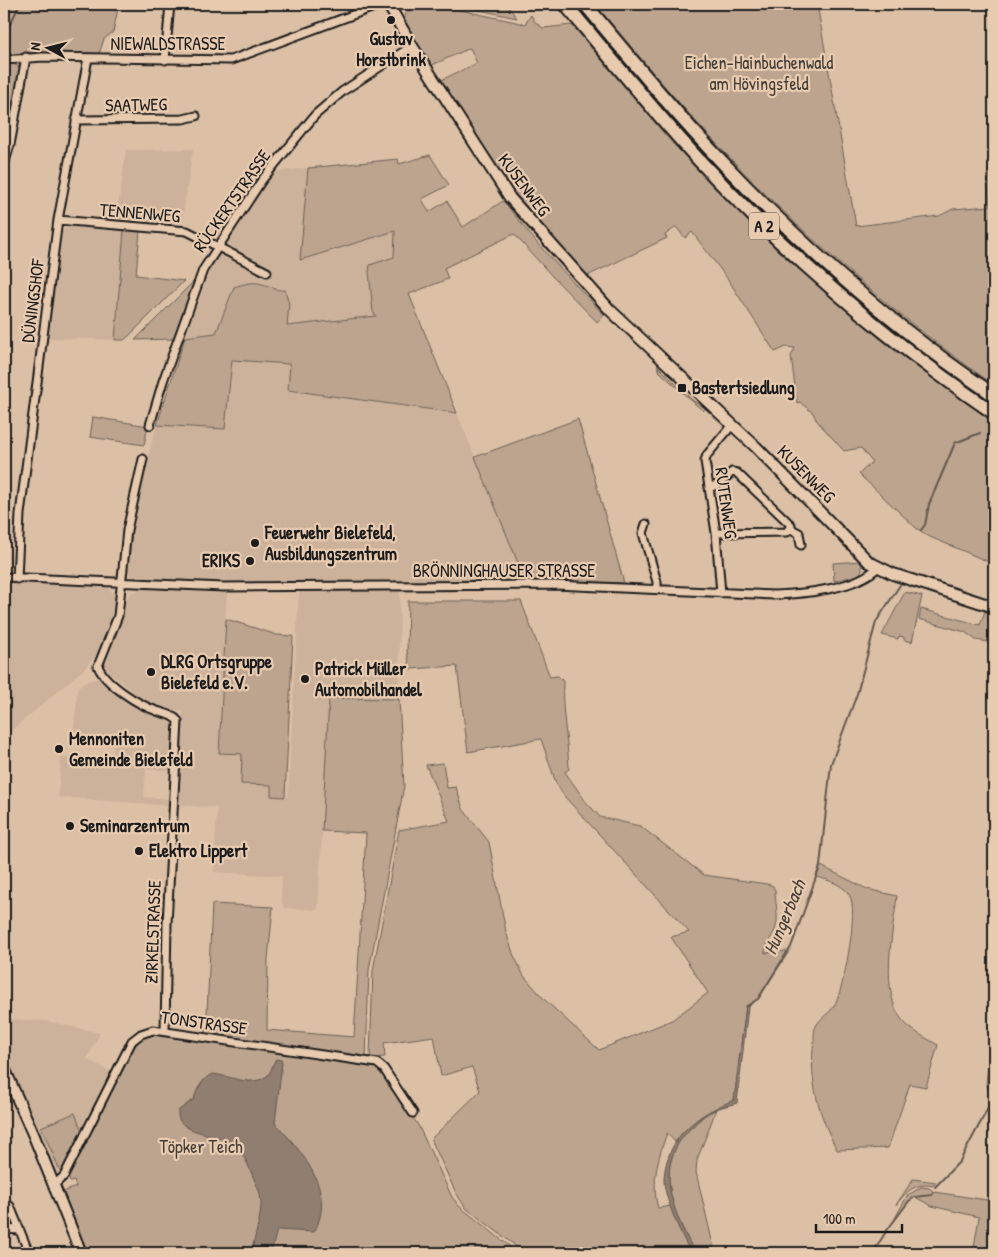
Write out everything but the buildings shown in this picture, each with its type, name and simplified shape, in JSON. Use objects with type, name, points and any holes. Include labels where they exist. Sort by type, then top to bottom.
[{"type":"highway","name":"A 2","points":[[565,4],[699,160],[786,248],[881,329],[994,413]]},
{"type":"highway","name":"A 2","points":[[584,4],[670,104],[767,208],[870,301],[931,350],[994,395]]},
{"type":"street","points":[[165,60],[170,4]]},
{"type":"street","name":"NIEWALDSTRASSE","points":[[4,60],[26,57],[231,60],[382,4]]},
{"type":"street","name":"KUSENWEG","points":[[388,4],[412,46],[510,198],[610,310],[732,425],[836,527],[849,536],[878,567],[893,574],[994,607]]},
{"type":"street","name":"RÜCKERTSTRASSE","points":[[150,425],[163,381],[202,273],[217,246],[262,180],[315,116],[343,91],[412,46]]},
{"type":"street","points":[[4,165],[10,145],[26,57]]},
{"type":"street","name":"DÜNINGSHOF","points":[[17,579],[22,499],[58,220],[88,58]]},
{"type":"street","name":"SAATWEG","points":[[76,120],[183,119],[196,116]]},
{"type":"street","name":"TENNENWEG","points":[[58,220],[187,231],[267,272]]},
{"type":"street","name":"RUTENWEG","points":[[722,594],[716,533],[705,458],[732,425]]},
{"type":"street","points":[[123,584],[128,522],[142,460]]},
{"type":"street","points":[[710,487],[718,485],[732,472],[737,472],[790,522],[791,529]]},
{"type":"street","points":[[646,524],[643,533],[657,589]]},
{"type":"street","points":[[716,533],[787,532],[791,529]]},
{"type":"street","points":[[791,529],[799,533],[801,545]]},
{"type":"street","name":"BRÖNNINGHAUSER STRASSE","points":[[4,578],[223,587],[555,585],[774,595],[808,592],[858,581],[868,576],[878,567]]},
{"type":"street","name":"ZIRKELSTRASSE","points":[[123,584],[116,626],[98,666],[107,678],[122,692],[146,706],[174,717],[178,727],[167,924],[165,1030]]},
{"type":"street","name":"TONSTRASSE","points":[[54,1185],[64,1176],[132,1041],[146,1032],[165,1030],[377,1063],[384,1069],[413,1112]]},
{"type":"street","points":[[4,1068],[8,1089],[54,1185],[81,1253]]},
{"type":"street","points":[[10,1206],[29,1253]]},
{"type":"street","points":[[4,1229],[19,1230]]},
{"type":"shaded area","points":[[193,149],[181,227],[116,221],[126,150]]},
{"type":"shaded area","points":[[308,168],[301,260],[395,230],[394,257],[371,265],[369,272],[373,312],[376,316],[287,326],[288,295],[263,284],[234,288],[216,333],[185,337],[214,259],[273,172]]},
{"type":"shaded area","points":[[70,225],[124,230],[115,340],[47,338],[61,232]]},
{"type":"shaded area","points":[[232,360],[290,364],[288,390],[457,413],[525,580],[220,582],[136,579],[130,576],[127,569],[134,504],[157,425],[225,429]]},
{"type":"shaded area","points":[[4,582],[107,586],[117,598],[108,633],[99,652],[84,669],[4,737]]},
{"type":"shaded area","points":[[143,588],[227,590],[219,752],[242,754],[271,785],[271,796],[288,797],[299,591],[398,589],[400,591],[399,699],[329,698],[318,910],[284,908],[281,897],[282,876],[214,872],[217,808],[177,805],[183,711],[157,707],[145,702],[105,669],[105,662],[116,636],[126,599],[131,593]]},
{"type":"shaded area","points":[[101,679],[144,711],[172,722],[174,735],[173,771],[146,769],[144,797],[171,799],[171,806],[58,797],[61,758],[112,761],[114,740],[73,736],[78,687],[84,682]]},
{"type":"shaded area","points":[[751,1005],[748,1007],[737,1103],[707,1113],[734,1100],[746,1006]]},
{"type":"shaded area","points":[[4,1019],[46,1021],[100,1033],[87,1059],[112,1072],[82,1131],[74,1113],[41,1127],[61,1173],[60,1176],[56,1175],[4,1052]]},
{"type":"shaded area","points":[[276,1059],[281,1060],[282,1063],[275,1123],[296,1146],[313,1173],[319,1187],[320,1217],[314,1232],[277,1230],[271,1253],[248,1253],[252,1251],[261,1201],[259,1190],[248,1164],[240,1152],[226,1140],[183,1125],[179,1119],[178,1111],[194,1099],[200,1085],[212,1074],[254,1081],[269,1074]]},
{"type":"shaded area","points":[[706,1113],[678,1143],[672,1158],[669,1174],[674,1206],[695,1253],[691,1253],[670,1205],[664,1178],[666,1163],[678,1139],[687,1128]]},
{"type":"green space","points":[[7,4],[119,4],[113,32],[104,39],[99,54],[33,52],[4,56],[4,12]]},
{"type":"green space","points":[[417,4],[432,4],[525,24],[531,15],[535,22],[543,28],[572,25],[673,144],[779,252],[890,347],[994,423],[994,564],[930,537],[916,528],[859,474],[872,462],[861,448],[844,451],[817,421],[813,413],[800,402],[797,403],[791,356],[795,348],[786,347],[775,352],[727,278],[692,232],[685,238],[676,227],[665,235],[667,238],[585,277],[513,197],[439,81],[477,63],[470,48],[430,66],[403,24],[406,13]]},
{"type":"green space","points":[[451,4],[485,8],[486,4],[506,4],[517,18]]},
{"type":"green space","name":"Eichen-Hainbuchenwald am Hövingsfeld","points":[[595,4],[817,4],[856,226],[939,216],[953,209],[990,206],[988,186],[994,131],[994,385],[873,292],[761,190],[691,116]]},
{"type":"green space","points":[[410,54],[414,54],[496,188]]},
{"type":"green space","points":[[13,64],[19,67],[21,71],[14,109],[4,108],[4,66]]},
{"type":"green space","points":[[430,155],[449,185],[422,199],[429,212],[447,201],[463,227],[503,201],[538,244],[604,315],[597,322],[514,234],[444,268],[448,279],[409,294],[457,413],[288,390],[290,364],[232,360],[225,429],[157,425],[185,337],[216,333],[234,287],[255,283],[285,290],[289,304],[287,326],[376,316],[373,312],[370,265],[394,257],[395,231],[300,260],[308,168],[398,159],[399,164]]},
{"type":"green space","points":[[501,191],[668,370],[667,372],[559,263],[518,216],[499,192]]},
{"type":"green space","points":[[124,230],[140,231],[136,275],[184,281],[130,335],[124,340],[115,340]]},
{"type":"green space","points":[[199,276],[175,339],[135,340]]},
{"type":"green space","points":[[657,365],[692,400],[706,408],[703,411],[660,372]]},
{"type":"green space","points":[[93,417],[148,426],[144,445],[90,437]]},
{"type":"green space","points":[[578,419],[624,583],[525,580],[475,457]]},
{"type":"green space","points":[[861,561],[862,570],[859,575],[834,581],[833,563]]},
{"type":"green space","points":[[905,592],[922,596],[912,642],[904,640],[904,637],[899,636],[898,639],[882,635]]},
{"type":"green space","points":[[408,601],[521,601],[550,677],[558,676],[563,681],[569,769],[565,772],[586,802],[600,817],[640,826],[704,875],[767,884],[773,886],[775,890],[777,923],[765,953],[787,951],[757,1000],[746,1006],[734,1101],[716,1108],[701,1117],[687,1128],[675,1142],[667,1133],[658,1161],[655,1189],[658,1208],[671,1206],[676,1222],[691,1253],[525,1253],[466,1208],[456,1193],[431,1139],[480,1091],[472,1067],[441,1076],[434,1036],[384,1043],[385,1057],[370,1058],[373,971],[399,830],[449,821],[426,765],[443,763],[447,788],[456,787],[463,809],[489,842],[506,932],[514,956],[524,976],[544,999],[599,1050],[672,1020],[708,993],[671,937],[689,932],[564,796],[556,783],[541,739],[468,752],[457,666],[410,669],[407,651]]},
{"type":"green space","points":[[921,609],[980,625],[985,611],[993,614],[994,643],[976,640],[965,632],[919,619]]},
{"type":"green space","points":[[226,619],[277,635],[293,636],[285,797],[271,796],[271,785],[241,784],[242,754],[219,753]]},
{"type":"green space","points":[[329,698],[399,699],[404,786],[369,970],[366,1059],[206,1035],[212,904],[273,907],[268,959],[267,1030],[354,1037],[366,833],[322,831]]},
{"type":"green space","points":[[821,866],[867,889],[897,896],[889,961],[891,995],[903,1021],[915,1032],[938,1045],[926,1087],[910,1084],[888,1148],[837,1150],[825,1124],[816,1097],[813,1070],[815,1029],[832,1009],[838,998],[849,953],[852,921],[849,894],[837,884],[817,877]]},
{"type":"green space","points":[[994,1016],[994,1098],[986,1084]]},
{"type":"green space","name":"Töpker Teich","points":[[158,1033],[379,1068],[418,1125],[452,1197],[459,1206],[518,1253],[88,1253],[63,1192],[76,1187],[74,1181],[70,1182],[68,1176],[130,1052],[142,1038]]},
{"type":"green space","points":[[716,1110],[697,1160],[696,1172],[715,1253],[695,1253],[674,1206],[669,1175],[671,1159],[678,1144],[689,1130],[708,1113]]},
{"type":"green space","points":[[75,1113],[82,1131],[61,1173],[41,1127]]},
{"type":"green space","points":[[913,1179],[936,1182],[933,1186],[921,1185],[911,1189],[896,1205]]},
{"type":"green space","points":[[921,1187],[929,1188],[934,1192],[994,1201],[994,1253],[973,1253],[979,1217],[932,1206],[915,1197],[893,1222],[907,1196]]},
{"type":"waterway","points":[[4,36],[20,4]]},
{"type":"waterway","name":"Hungerbach","points":[[921,530],[925,525],[929,504],[955,443],[980,433]]},
{"type":"waterway","name":"Hungerbach","points":[[747,1006],[758,999],[791,947],[820,866],[831,764],[857,694],[876,622],[900,585]]},
{"type":"waterway","points":[[935,1187],[960,1161],[994,1097]]},
{"type":"waterway","points":[[873,1253],[885,1233],[909,1201],[915,1197],[932,1195],[934,1192]]},
{"type":"place","name":"Gustav Horstbrink","points":[[391,20]]},
{"type":"place","name":"Bastertsiedlung","points":[[682,388]]},
{"type":"place","name":"Feuerwehr Bielefeld, Ausbildungszentrum","points":[[255,543]]},
{"type":"place","name":"ERIKS","points":[[250,561]]},
{"type":"place","name":"DLRG Ortsgruppe Bielefeld e.V.","points":[[151,672]]},
{"type":"place","name":"Patrick Müller Automobilhandel","points":[[305,679]]},
{"type":"place","name":"Mennoniten Gemeinde Bielefeld","points":[[59,749]]},
{"type":"place","name":"Seminarzentrum","points":[[70,826]]},
{"type":"place","name":"Elektro Lippert","points":[[139,851]]}]
